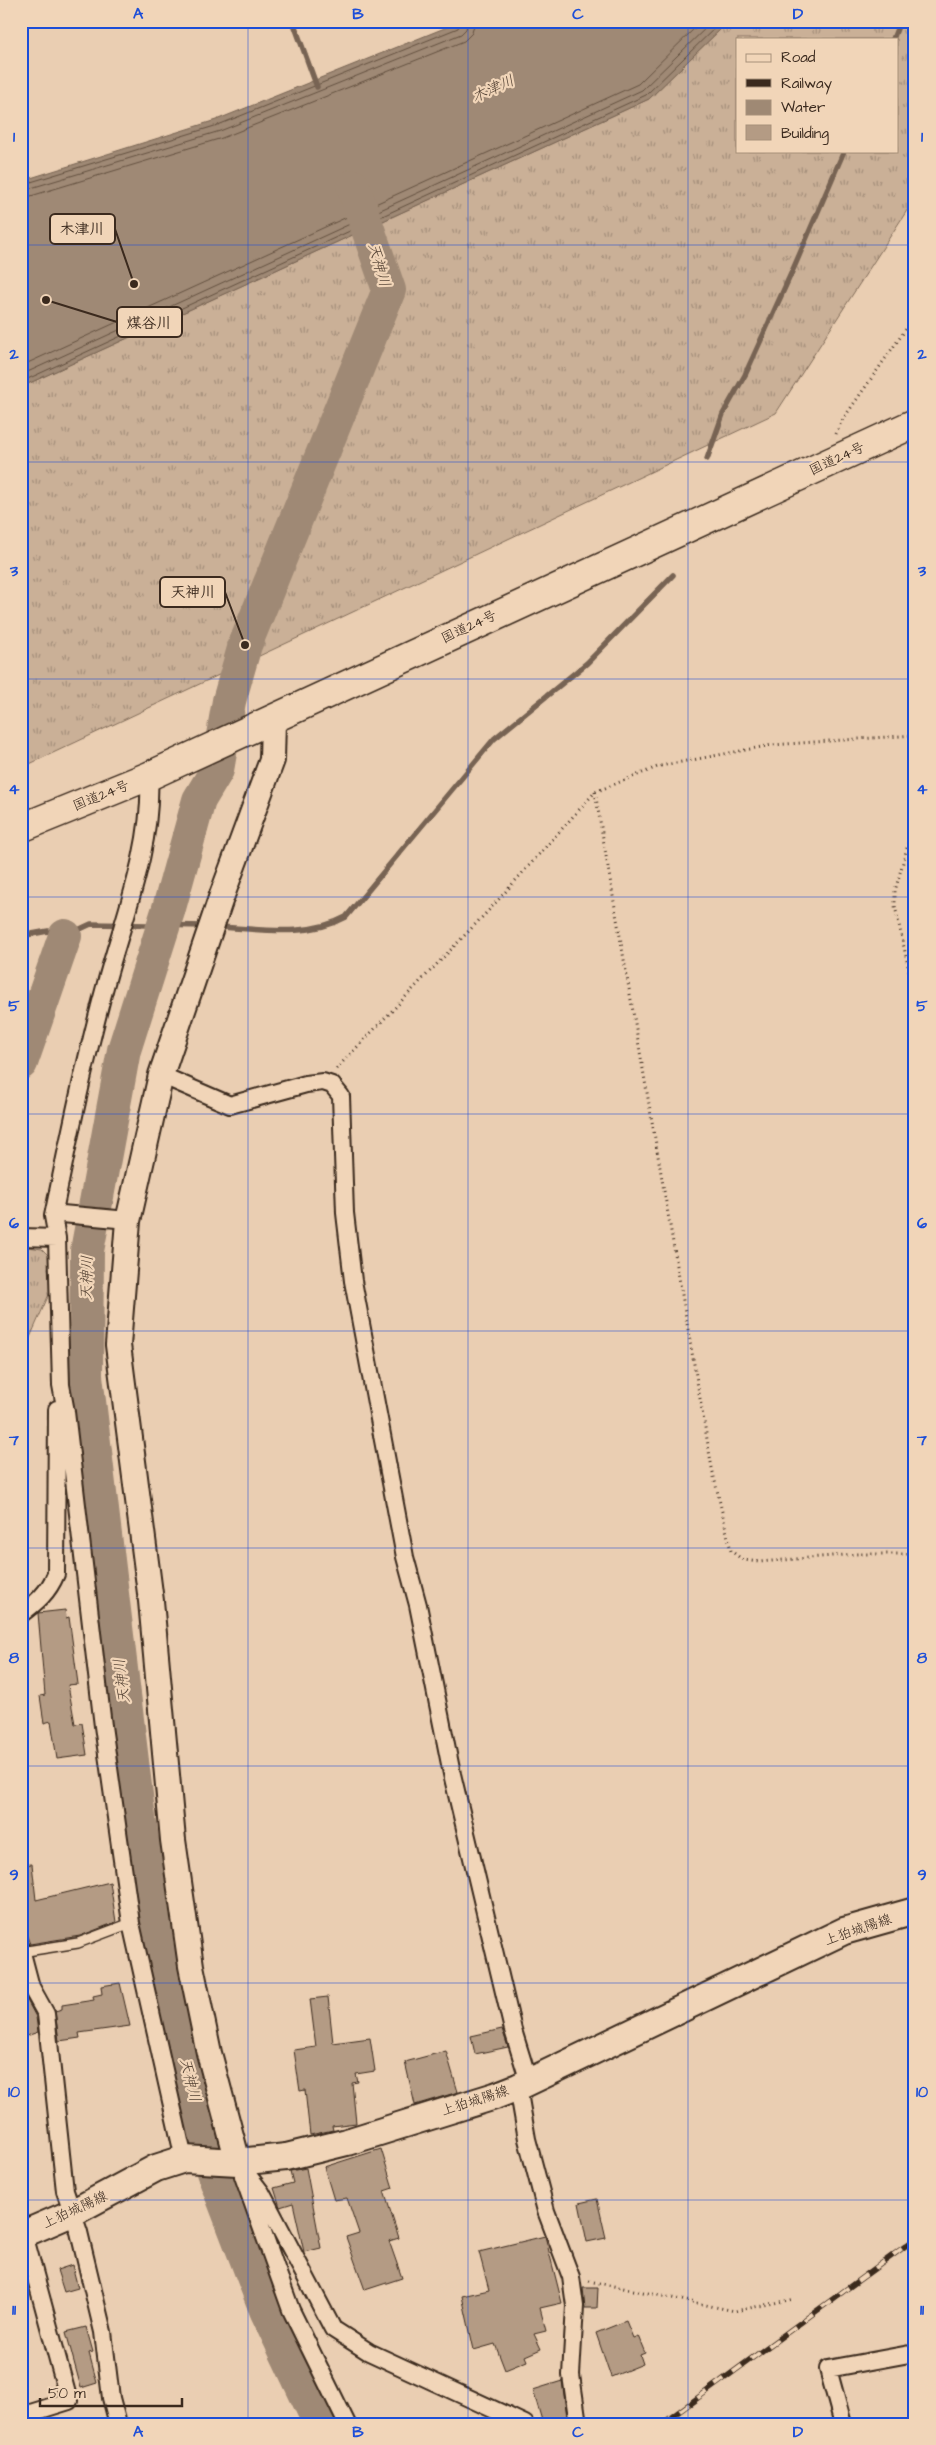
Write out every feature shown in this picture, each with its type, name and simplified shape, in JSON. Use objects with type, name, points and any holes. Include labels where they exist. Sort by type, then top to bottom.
[{"type":"highway","name":"国道24号","points":[[21,828],[149,776],[273,720],[470,627],[915,423]]},
{"type":"main road","name":"上狛城陽線","points":[[23,2234],[72,2213],[156,2168],[189,2159],[231,2162],[286,2157],[347,2142],[524,2085],[844,1931],[915,1911]]},
{"type":"street","points":[[273,720],[272,760],[208,934],[161,1076],[122,1220],[118,1345],[151,1600],[173,1840],[191,1966],[231,2162],[291,2310],[347,2424]]},
{"type":"street","points":[[149,776],[151,805],[137,869],[81,1078],[58,1215],[61,1385],[66,1412],[103,1726],[131,1923],[189,2159]]},
{"type":"street","points":[[161,1076],[230,1105],[306,1084],[323,1082],[332,1085],[341,1096],[345,1213],[353,1281],[405,1557],[418,1605],[452,1774],[513,2030],[524,2085],[528,2139],[546,2211],[571,2277],[575,2306],[571,2375],[578,2424]]},
{"type":"street","points":[[58,1215],[122,1220]]},
{"type":"street","points":[[21,1237],[57,1238]]},
{"type":"street","points":[[21,1614],[40,1600],[47,1592],[56,1574],[57,1412],[61,1385]]},
{"type":"street","points":[[21,1949],[31,1987],[46,2014],[60,2160],[65,2191],[103,2332],[111,2398],[118,2424]]},
{"type":"street","points":[[231,2162],[261,2192],[333,2329],[369,2352],[525,2424]]},
{"type":"street","points":[[21,2416],[69,2401],[23,2234]]},
{"type":"street","points":[[843,2424],[828,2369],[915,2353]]},
{"type":"lane","points":[[21,1949],[27,1951],[78,1942],[131,1923]]},
{"type":"path","points":[[824,465],[841,422],[915,316]]},
{"type":"path","points":[[323,1082],[393,1012],[490,909],[595,792],[660,766],[772,745],[915,735]]},
{"type":"path","points":[[595,792],[712,1468],[731,1551],[743,1560],[759,1562],[857,1554],[915,1554]]},
{"type":"path","points":[[915,819],[896,891],[895,906],[915,998]]},
{"type":"path","points":[[571,2277],[735,2311],[794,2299]]},
{"type":"green space","points":[[729,21],[915,21],[915,198],[776,413],[21,768],[21,387],[649,99]]},
{"type":"green space","points":[[21,1246],[42,1249],[50,1257],[50,1292],[21,1358]]},
{"type":"water","name":"木津川","points":[[462,21],[729,21],[649,99],[21,387],[21,181],[216,120]]},
{"type":"building","points":[[65,1610],[66,1618],[69,1617],[78,1684],[68,1685],[75,1724],[82,1723],[87,1755],[57,1759],[51,1721],[44,1723],[40,1696],[45,1695],[38,1613]]},
{"type":"building","points":[[32,1864],[36,1900],[110,1882],[116,1922],[80,1936],[30,1944],[24,1929],[21,1904],[21,1865]]},
{"type":"building","points":[[120,1983],[130,2026],[79,2033],[80,2038],[59,2041],[55,2011],[62,2009],[62,2005],[94,2000],[93,1996],[102,1994],[101,1986]]},
{"type":"building","points":[[21,1989],[36,2017],[38,2032],[21,2038]]},
{"type":"building","points":[[328,1997],[333,2043],[370,2038],[375,2071],[356,2074],[358,2082],[352,2083],[356,2123],[332,2126],[333,2130],[310,2135],[305,2090],[300,2091],[294,2050],[316,2047],[310,1999]]},
{"type":"building","points":[[502,2029],[508,2047],[475,2054],[471,2036]]},
{"type":"building","points":[[446,2051],[458,2092],[415,2105],[405,2062]]},
{"type":"building","points":[[381,2149],[393,2188],[384,2191],[399,2238],[389,2241],[402,2278],[365,2290],[346,2237],[359,2233],[347,2198],[334,2200],[324,2167]]},
{"type":"building","points":[[306,2168],[321,2248],[304,2252],[293,2203],[280,2207],[274,2188],[293,2183],[290,2171]]},
{"type":"building","points":[[597,2199],[606,2238],[587,2242],[579,2203]]},
{"type":"building","points":[[545,2236],[562,2303],[540,2308],[546,2331],[534,2334],[541,2349],[525,2356],[527,2361],[505,2370],[495,2344],[474,2350],[462,2296],[489,2290],[479,2252]]},
{"type":"building","points":[[72,2265],[78,2288],[64,2292],[57,2270]]},
{"type":"building","points":[[583,2288],[598,2288],[597,2308],[585,2308]]},
{"type":"building","points":[[626,2321],[633,2338],[638,2336],[645,2353],[640,2355],[643,2364],[611,2377],[596,2333]]},
{"type":"building","points":[[86,2327],[93,2352],[89,2353],[97,2383],[81,2388],[66,2332]]},
{"type":"building","points":[[562,2381],[568,2424],[543,2424],[533,2390]]},
{"type":"waterway","points":[[293,21],[317,87]]},
{"type":"waterway","points":[[893,38],[900,21]]},
{"type":"waterway","points":[[707,459],[723,414],[745,375],[844,152]]},
{"type":"waterway","name":"天神川","points":[[320,2424],[266,2310],[213,2172],[157,1946],[137,1803],[86,1376],[87,1251],[124,1050],[169,908],[199,800],[217,770],[229,701],[245,645],[389,290],[353,186]]},
{"type":"waterway","points":[[218,927],[284,931],[300,930],[331,924],[346,917],[494,739],[587,663],[673,575]]},
{"type":"waterway","points":[[21,936],[48,931],[65,936],[91,924],[206,926]]},
{"type":"waterway","points":[[21,1063],[65,936]]},
{"type":"waterway","name":"天神川","points":[[81,1258],[87,1251]]},
{"type":"railway","points":[[662,2424],[915,2239]]},
{"type":"place","name":"木津川","points":[[134,284]]},
{"type":"place","name":"煤谷川","points":[[46,300]]},
{"type":"place","name":"天神川","points":[[245,645]]}]
